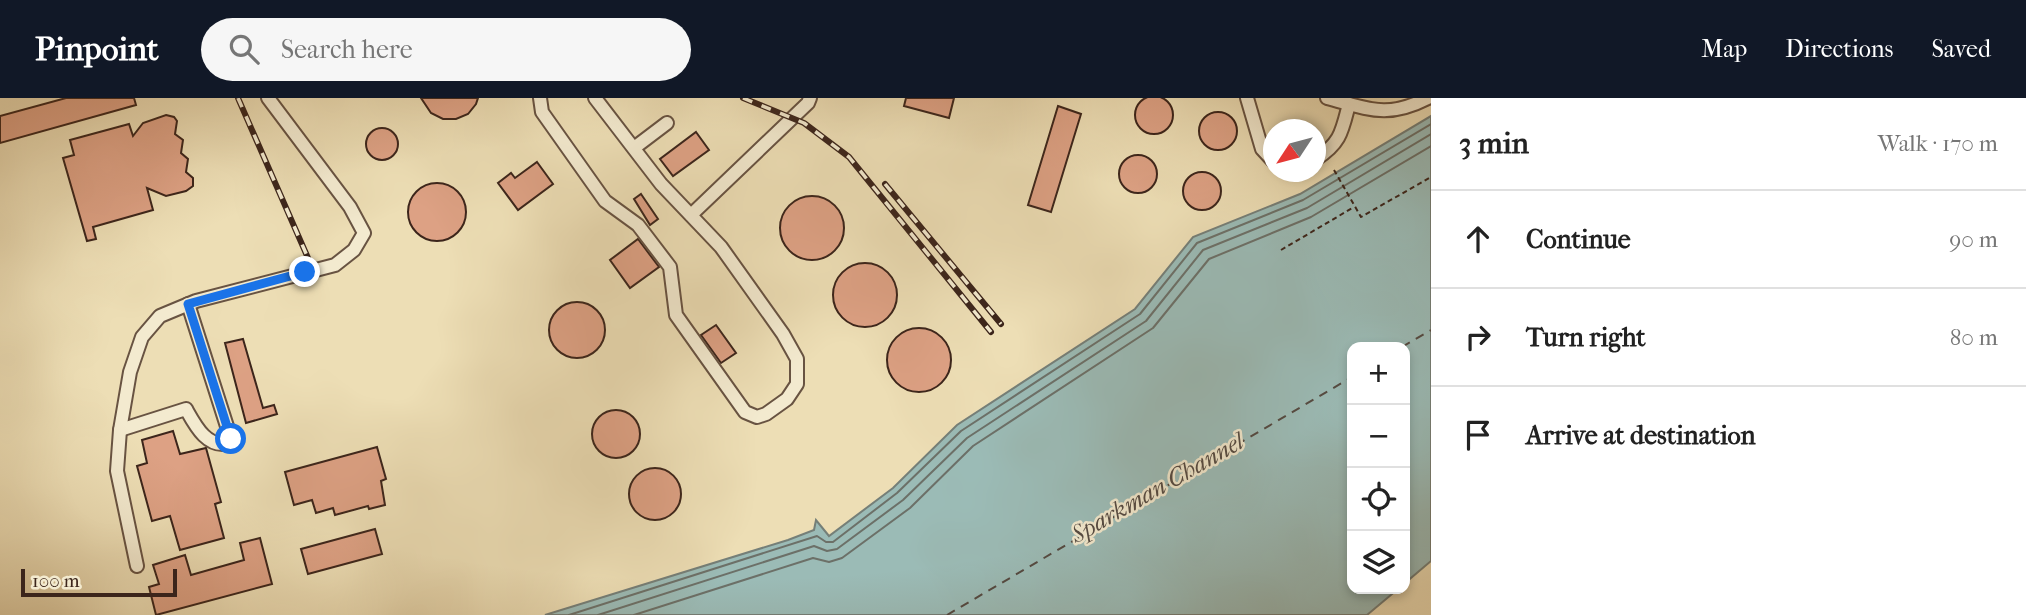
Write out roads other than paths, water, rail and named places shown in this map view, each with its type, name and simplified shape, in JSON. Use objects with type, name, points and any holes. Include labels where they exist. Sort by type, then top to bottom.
[{"type":"lane","points":[[137,566],[117,471],[120,430],[130,372],[142,337],[160,316],[188,304],[335,265],[354,250],[364,233],[350,207],[268,98]]},
{"type":"lane","points":[[540,98],[542,112],[605,201],[638,225],[670,267],[676,315],[683,326],[745,412],[757,417],[766,414],[787,399],[797,384],[797,359],[783,334],[721,247],[661,184],[595,98]]},
{"type":"lane","points":[[691,215],[803,108],[810,98]]},
{"type":"lane","points":[[1247,98],[1263,150]]},
{"type":"lane","points":[[1327,98],[1387,112],[1400,110],[1428,98]]},
{"type":"lane","points":[[1326,153],[1339,139],[1349,104]]},
{"type":"lane","points":[[634,148],[667,123]]},
{"type":"lane","points":[[120,430],[186,410],[200,433],[213,443],[229,443],[231,439],[188,304]]},
{"type":"water","name":"Sparkman Channel","points":[[1431,116],[1431,561],[1410,579],[1410,342],[1347,342],[1347,594],[1392,594],[1367,615],[545,615],[788,540],[814,530],[816,520],[829,536],[893,488],[957,425],[1135,309],[1193,237],[1300,194],[1320,182],[1326,182],[1326,179]]},
{"type":"railway","points":[[238,98],[308,258]]},
{"type":"railway","points":[[743,98],[804,123],[849,157],[991,332]]},
{"type":"railway","points":[[885,184],[1001,324]]}]
